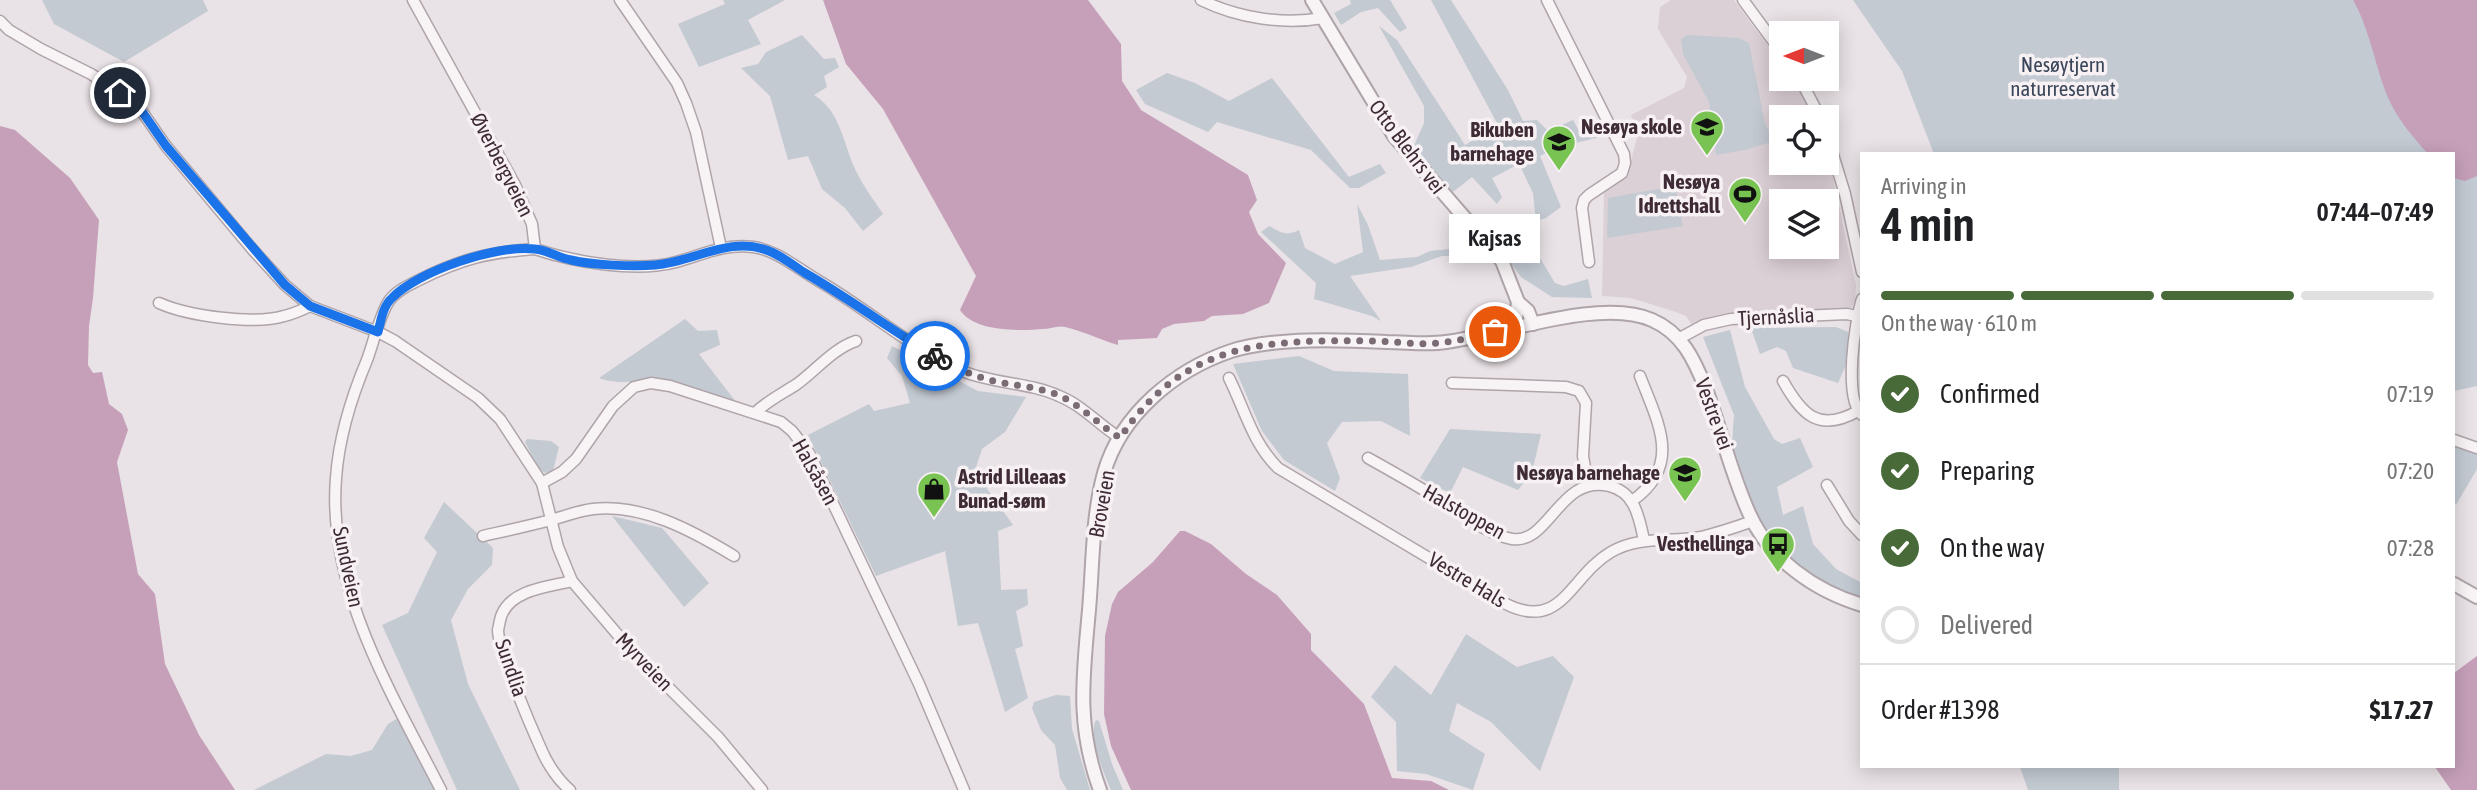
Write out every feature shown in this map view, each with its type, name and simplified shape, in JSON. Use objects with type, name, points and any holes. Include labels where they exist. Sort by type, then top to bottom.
[{"type":"street","name":"Øverbergveien","points":[[413,0],[515,185],[532,224],[536,249]]},
{"type":"street","points":[[620,0],[677,83],[686,103],[696,132],[721,247]]},
{"type":"street","points":[[1201,0],[1234,13],[1292,22],[1323,18]]},
{"type":"street","name":"Otto Blehrs vei","points":[[1312,0],[1394,136],[1502,261],[1518,302],[1515,327]]},
{"type":"street","points":[[1547,0],[1624,155],[1622,173],[1584,200],[1582,208],[1589,262]]},
{"type":"street","points":[[1743,0],[1769,35]]},
{"type":"street","points":[[0,21],[9,30],[41,49],[91,74],[120,93],[143,113],[166,146],[253,250],[285,285],[310,306],[378,332]]},
{"type":"street","points":[[1839,174],[1860,263]]},
{"type":"street","points":[[536,249],[572,261],[637,266],[674,263],[721,247],[756,247],[771,251],[940,359],[991,380],[1035,388],[1060,396],[1081,408],[1120,438]]},
{"type":"street","name":"Sundveien","points":[[441,790],[367,640],[353,600],[339,540],[335,481],[339,449],[353,394],[387,303],[406,287],[466,258],[536,249]]},
{"type":"street","points":[[1518,302],[1528,311],[1533,324]]},
{"type":"street","points":[[159,303],[174,309],[240,319],[283,317],[310,306]]},
{"type":"street","points":[[1783,381],[1805,413],[1818,419],[1831,422],[1860,413],[1853,398],[1851,379],[1857,331],[1856,316],[1860,305]]},
{"type":"street","points":[[1515,327],[1593,314],[1632,314],[1664,326],[1680,338]]},
{"type":"street","name":"Tjernåslia","points":[[1680,338],[1704,325],[1731,319],[1847,314],[1856,316]]},
{"type":"street","name":"Broveien","points":[[1100,790],[1086,744],[1082,688],[1097,514],[1107,465],[1120,438],[1141,409],[1168,384],[1205,361],[1234,350],[1289,342],[1437,343],[1515,327]]},
{"type":"street","name":"Myrveien","points":[[378,332],[478,398],[500,419],[542,483],[558,547],[572,582],[629,648],[718,737],[762,790]]},
{"type":"street","name":"Vestre vei","points":[[1680,338],[1704,386],[1753,521],[1777,554],[1805,579],[1830,593],[1860,604]]},
{"type":"street","points":[[755,413],[765,403],[799,383],[849,343],[856,341]]},
{"type":"street","points":[[1632,501],[1652,483],[1663,455],[1660,431],[1640,376]]},
{"type":"street","name":"Vestre Hals","points":[[1229,379],[1251,433],[1278,468],[1515,609],[1536,613],[1556,605],[1594,564],[1620,547],[1644,540],[1699,537],[1753,521]]},
{"type":"street","name":"Halsåsen","points":[[542,483],[562,472],[576,459],[613,405],[634,387],[651,383],[670,386],[781,422],[792,431],[809,453],[919,684],[964,790]]},
{"type":"street","points":[[1451,383],[1566,387],[1579,391],[1586,403],[1583,456],[1588,485],[1615,488],[1627,495],[1632,501],[1644,540]]},
{"type":"street","points":[[2455,440],[2477,448]]},
{"type":"street","name":"Halstoppen","points":[[1368,458],[1478,523],[1515,540],[1526,538],[1535,532],[1562,501],[1588,485]]},
{"type":"street","points":[[1827,485],[1849,521],[1860,533]]},
{"type":"street","points":[[482,537],[593,509],[629,511],[670,523],[712,542],[734,556]]},
{"type":"street","name":"Sundlia","points":[[570,790],[563,784],[543,753],[498,631],[501,615],[511,601],[530,592],[572,582]]},
{"type":"street","points":[[2455,585],[2477,597]]},
{"type":"shaded area","points":[[823,0],[1088,0],[1121,44],[1122,81],[1141,110],[1248,175],[1257,200],[1249,212],[1258,234],[1286,263],[1269,303],[1243,314],[1212,316],[1204,321],[1174,324],[1162,329],[1157,338],[1118,340],[1118,345],[1060,326],[1022,330],[998,328],[976,323],[967,317],[960,310],[976,276],[883,109],[846,64]]},
{"type":"shaded area","name":"Nesøya skole","points":[[1671,0],[1734,0],[1769,47],[1769,91],[1800,91],[1810,105],[1769,105],[1769,175],[1832,175],[1835,189],[1769,189],[1769,259],[1839,259],[1839,206],[1856,285],[1855,301],[1851,308],[1831,312],[1735,313],[1692,325],[1686,316],[1676,312],[1631,298],[1602,296],[1604,193],[1627,177],[1638,133],[1631,115],[1684,88],[1687,77],[1658,29],[1660,7]]},
{"type":"shaded area","points":[[2353,0],[2477,0],[2477,176],[2465,181],[2455,178],[2455,152],[2426,152],[2402,123],[2385,89]]},
{"type":"shaded area","points":[[0,126],[15,130],[70,178],[99,220],[88,365],[93,373],[102,372],[109,404],[122,414],[128,430],[117,462],[138,574],[155,594],[165,664],[199,735],[235,790],[0,790]]},
{"type":"shaded area","points":[[1180,531],[1211,544],[1246,574],[1277,595],[1311,634],[1311,650],[1364,704],[1392,778],[1431,781],[1449,790],[1131,790],[1111,746],[1104,714],[1105,636],[1112,604],[1118,592],[1153,562]]},
{"type":"shaded area","points":[[2477,656],[2477,790],[2451,790],[2436,768],[2455,768],[2455,672]]},
{"type":"green space","points":[[42,0],[203,0],[208,11],[124,62],[54,24]]},
{"type":"green space","points":[[723,0],[785,0],[748,20],[761,44],[699,67],[678,24],[725,4]]},
{"type":"green space","points":[[1350,0],[1390,0],[1407,28],[1400,32],[1378,8],[1361,12],[1341,25],[1334,13],[1351,4]]},
{"type":"green space","points":[[1431,0],[1451,0],[1508,90],[1523,121],[1537,120],[1548,131],[1573,120],[1579,131],[1596,125],[1600,137],[1559,147],[1540,156],[1561,207],[1546,218],[1536,221],[1533,193],[1519,164],[1492,178],[1502,197],[1497,204],[1472,177],[1453,192],[1413,148],[1424,123],[1424,106],[1379,26],[1397,40],[1465,145],[1498,125]]},
{"type":"green space","name":"Nesøytjern naturreservat","points":[[1853,0],[2477,0],[2477,386],[2455,391],[2455,152],[1933,152],[1902,71]]},
{"type":"green space","points":[[802,35],[824,59],[835,58],[839,67],[824,76],[827,87],[814,95],[836,119],[856,171],[883,214],[863,231],[845,208],[822,189],[808,156],[788,160],[770,96],[741,68],[758,64],[766,52]]},
{"type":"green space","points":[[1687,35],[1739,38],[1749,43],[1765,124],[1769,132],[1769,143],[1716,155],[1709,102],[1683,54],[1681,39]]},
{"type":"green space","points":[[1167,73],[1195,83],[1229,101],[1272,78],[1349,177],[1380,164],[1386,173],[1359,188],[1350,188],[1311,150],[1217,122],[1208,132],[1145,104],[1136,90]]},
{"type":"green space","points":[[1675,186],[1683,226],[1607,238],[1608,198]]},
{"type":"green space","points":[[1357,204],[1368,225],[1380,260],[1417,257],[1430,251],[1478,246],[1464,256],[1442,256],[1411,267],[1350,276],[1381,321],[1314,299],[1316,283],[1261,232],[1269,226],[1287,233],[1299,230],[1305,248],[1335,264],[1363,252]]},
{"type":"green space","points":[[1521,226],[1555,283],[1564,286],[1588,279],[1592,298],[1552,297],[1521,277],[1497,244]]},
{"type":"green space","points":[[685,319],[698,331],[717,330],[720,345],[699,354],[736,402],[671,382],[617,382],[599,378]]},
{"type":"green space","points":[[1836,327],[1848,332],[1849,358],[1838,383],[1793,368],[1786,351],[1777,347],[1760,354],[1751,328]]},
{"type":"green space","points":[[1730,330],[1745,387],[1774,439],[1782,444],[1800,438],[1813,467],[1777,487],[1783,515],[1803,506],[1813,544],[1836,569],[1860,582],[1860,599],[1819,583],[1794,564],[1771,540],[1757,517],[1732,444],[1734,415],[1703,337]]},
{"type":"green space","points":[[892,346],[978,391],[1026,397],[1005,432],[982,449],[976,467],[988,490],[1013,525],[998,531],[1001,590],[1027,589],[1028,605],[1016,611],[1023,646],[1015,649],[1028,698],[1005,712],[978,623],[958,626],[945,551],[876,576],[808,435],[869,404],[874,411],[910,403],[902,376],[887,358]]},
{"type":"green space","points":[[1299,356],[1334,371],[1408,374],[1410,436],[1381,421],[1342,422],[1327,443],[1340,478],[1335,491],[1284,460],[1262,431],[1233,364]]},
{"type":"green space","points":[[1450,429],[1541,434],[1532,472],[1518,490],[1463,467],[1450,493],[1420,478]]},
{"type":"green space","points":[[527,439],[551,441],[559,447],[553,471],[545,473],[539,469],[525,442]]},
{"type":"green space","points":[[2455,445],[2477,454],[2477,469],[2456,505]]},
{"type":"green space","points":[[444,502],[493,548],[492,565],[468,589],[451,620],[468,684],[520,790],[457,790],[382,625],[408,613],[437,552],[424,538]]},
{"type":"green space","points":[[612,516],[662,528],[709,583],[684,607]]},
{"type":"green space","points":[[1466,634],[1517,667],[1553,656],[1574,677],[1540,771],[1491,722],[1457,703],[1449,731],[1485,754],[1473,790],[1426,774],[1397,771],[1396,722],[1371,697],[1395,665],[1431,695]]},
{"type":"green space","points":[[1056,695],[1070,696],[1072,729],[1090,790],[1067,790],[1060,778],[1055,745],[1041,730],[1032,708],[1034,702]]},
{"type":"green space","points":[[400,717],[436,790],[254,790],[326,754],[351,756],[372,750],[388,724]]},
{"type":"green space","points":[[1096,720],[1099,721],[1123,790],[1111,790],[1095,745]]},
{"type":"green space","points":[[2020,768],[2119,768],[2119,790],[2028,790]]},
{"type":"way so far","points":[[935,356],[964,371],[991,380],[1049,391],[1072,402],[1120,438],[1141,409],[1168,384],[1205,361],[1234,350],[1289,342],[1437,343],[1495,332]]},
{"type":"place","name":"Nesøya skole","points":[[1707,157]]},
{"type":"place","name":"Bikuben barnehage","points":[[1559,172]]},
{"type":"place","name":"Nesøya Idrettshall","points":[[1745,224]]},
{"type":"place","name":"Kajsas","points":[[1495,332]]},
{"type":"place","name":"Nesøya barnehage","points":[[1685,503]]},
{"type":"place","name":"Astrid Lilleaas Bunad-søm","points":[[934,519]]},
{"type":"place","name":"Vesthellinga","points":[[1778,574]]},
{"type":"route","points":[[120,93],[143,113],[166,146],[285,285],[310,306],[378,332],[387,303],[393,297],[406,287],[466,258],[536,249],[572,261],[637,266],[674,263],[721,247],[740,246],[771,251],[935,356]]}]
